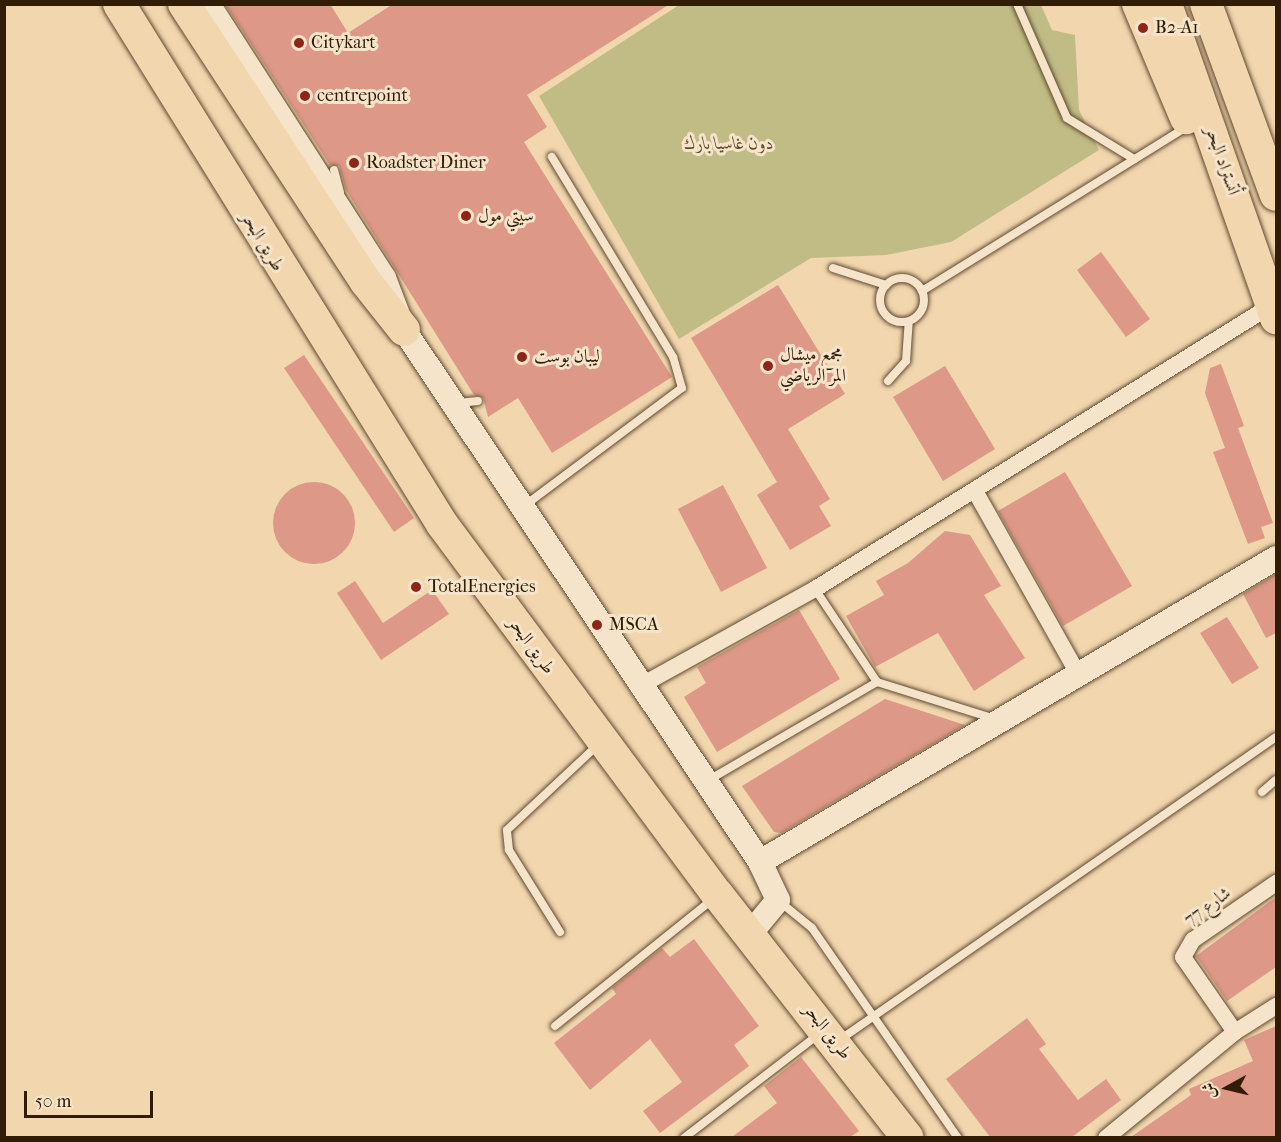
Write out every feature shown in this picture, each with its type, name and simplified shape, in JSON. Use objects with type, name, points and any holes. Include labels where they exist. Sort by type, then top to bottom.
[{"type":"highway","name":"طريق البحر","points":[[119,4],[442,524],[601,741],[718,895],[831,1036],[908,1137]]},
{"type":"highway","points":[[184,4],[303,186],[404,330]]},
{"type":"highway","points":[[1138,4],[1189,126],[1224,165]]},
{"type":"highway","name":"أتستراد البحر","points":[[1166,4],[1274,312]]},
{"type":"highway","points":[[1206,4],[1270,160],[1276,195]]},
{"type":"street","points":[[208,4],[384,278],[404,330],[638,687],[760,862],[778,900],[750,934]]},
{"type":"street","points":[[638,687],[815,589],[1274,312]]},
{"type":"street","points":[[975,491],[1077,672]]},
{"type":"street","points":[[760,862],[996,719],[1276,558]]},
{"type":"street","name":"شارع 77","points":[[1235,1032],[1183,957],[1193,940],[1276,883]]},
{"type":"street","points":[[1106,1137],[1235,1032],[1276,1006]]},
{"type":"lane","points":[[1017,4],[1067,118],[1134,159]]},
{"type":"lane","points":[[922,291],[1189,126]]},
{"type":"lane","points":[[521,508],[682,388],[673,357],[552,157]]},
{"type":"lane","points":[[334,170],[348,221]]},
{"type":"lane","points":[[833,268],[886,285],[905,279],[922,291]]},
{"type":"lane","points":[[886,285],[879,298],[882,312],[894,321],[909,322],[921,313],[922,291]]},
{"type":"lane","points":[[888,381],[906,361],[909,322]]},
{"type":"lane","points":[[453,403],[478,401]]},
{"type":"lane","points":[[815,589],[877,682],[996,719]]},
{"type":"lane","points":[[704,782],[877,682]]},
{"type":"lane","points":[[684,1137],[831,1036],[874,1014],[1276,737]]},
{"type":"lane","points":[[560,932],[509,850],[507,830],[601,741]]},
{"type":"lane","points":[[1262,792],[1276,780]]},
{"type":"lane","points":[[555,1026],[718,895]]},
{"type":"lane","points":[[778,900],[812,928],[958,1137]]},
{"type":"green space","name":"دون غاسيا بارك","points":[[679,5],[1041,5],[1052,30],[1075,35],[1079,110],[1099,150],[951,242],[886,255],[811,258],[679,339],[539,96]]},
{"type":"building","name":"سيتي مول","points":[[225,4],[330,4],[348,33],[393,4],[670,4],[527,95],[547,127],[524,142],[672,377],[552,453],[518,398],[488,417],[483,398],[474,395],[346,190],[339,166],[330,165]]},
{"type":"building","points":[[1101,252],[1150,319],[1126,337],[1077,270]]},
{"type":"building","name":"مجمع ميشال المر الرياضي","points":[[778,285],[845,394],[788,429],[830,499],[819,506],[831,526],[790,550],[757,495],[777,482],[691,338]]},
{"type":"building","points":[[304,355],[414,518],[394,532],[284,368]]},
{"type":"building","points":[[1221,364],[1244,426],[1238,428],[1273,523],[1261,527],[1265,538],[1248,544],[1213,452],[1225,448],[1205,393],[1210,368]]},
{"type":"building","points":[[945,366],[995,449],[943,481],[893,397]]},
{"type":"building","points":[[1065,472],[1132,586],[1063,626],[998,511]]},
{"type":"building","points":[[314,482],[330,485],[343,494],[352,507],[355,523],[352,539],[343,552],[330,561],[314,564],[298,561],[285,552],[276,539],[273,523],[276,507],[285,494],[298,485]]},
{"type":"building","points":[[723,485],[767,568],[721,592],[678,509]]},
{"type":"building","points":[[945,531],[970,535],[1001,586],[984,595],[1025,658],[974,691],[938,633],[875,667],[846,616],[884,595],[876,581],[908,563]]},
{"type":"building","points":[[1276,574],[1276,633],[1266,638],[1243,594]]},
{"type":"building","points":[[355,581],[383,623],[432,590],[449,614],[381,660],[337,593]]},
{"type":"building","points":[[799,610],[840,679],[717,752],[684,697],[706,683],[697,667]]},
{"type":"building","points":[[1227,617],[1259,668],[1232,684],[1200,633]]},
{"type":"building","points":[[885,699],[965,725],[781,833],[774,832],[742,786]]},
{"type":"building","points":[[1276,897],[1276,967],[1227,1001],[1196,956]]},
{"type":"building","points":[[694,939],[759,1026],[734,1045],[749,1066],[660,1133],[643,1111],[682,1082],[650,1039],[590,1090],[554,1043],[616,994],[612,988],[662,948],[670,957]]},
{"type":"building","points":[[1027,1018],[1046,1044],[1039,1049],[1078,1100],[1106,1079],[1121,1100],[1072,1137],[990,1137],[946,1079]]},
{"type":"building","points":[[1276,1026],[1276,1137],[1131,1137],[1191,1095],[1189,1089],[1253,1061],[1244,1040]]},
{"type":"building","points":[[801,1057],[859,1131],[850,1137],[732,1137],[777,1103],[764,1086]]},
{"type":"place","name":"B2-A1","points":[[1143,28]]},
{"type":"place","name":"Citykart","points":[[299,43]]},
{"type":"place","name":"centrepoint","points":[[305,96]]},
{"type":"place","name":"Roadster Diner","points":[[354,163]]},
{"type":"place","name":"سيتي مول","points":[[466,216]]},
{"type":"place","name":"ليبان بوست","points":[[522,357]]},
{"type":"place","name":"مجمع ميشال المر الرياضي","points":[[768,366]]},
{"type":"place","name":"TotalEnergies","points":[[416,587]]},
{"type":"place","name":"MSCA","points":[[597,625]]}]
